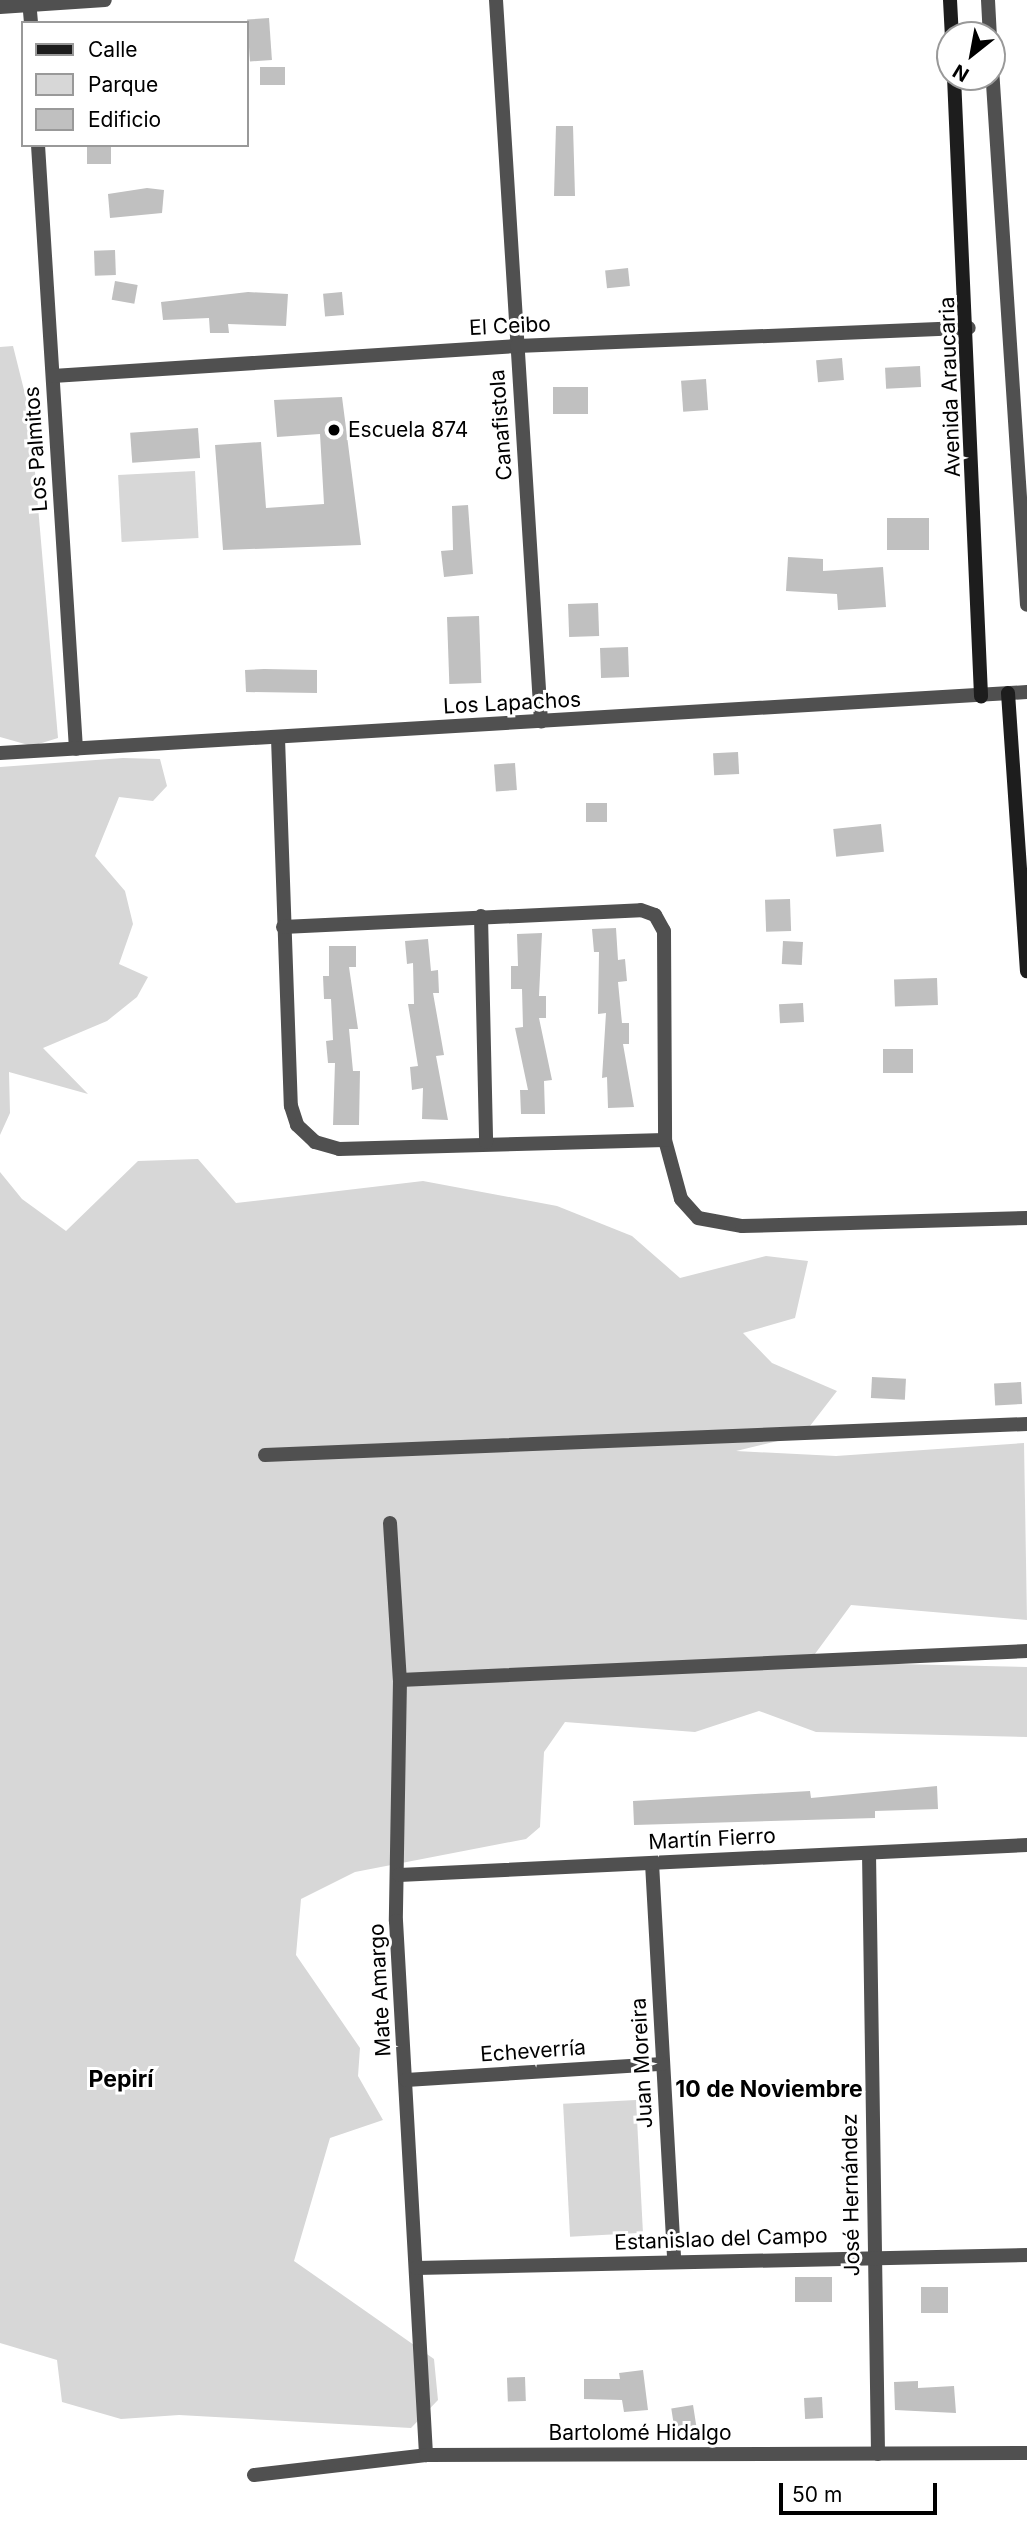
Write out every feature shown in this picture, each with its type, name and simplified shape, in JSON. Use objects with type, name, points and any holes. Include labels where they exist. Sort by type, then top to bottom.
[{"type":"main road","points":[[950,0],[951,21]]},
{"type":"main road","name":"Avenida Araucaria","points":[[955,91],[969,328],[981,696]]},
{"type":"main road","points":[[1007,693],[1027,971]]},
{"type":"street","points":[[0,7],[29,2],[105,0]]},
{"type":"street","name":"Canafistola","points":[[496,0],[541,722]]},
{"type":"street","points":[[988,0],[989,21]]},
{"type":"street","points":[[29,2],[31,21]]},
{"type":"street","points":[[994,91],[1027,606]]},
{"type":"street","name":"Los Palmitos","points":[[38,147],[76,749]]},
{"type":"street","name":"El Ceibo","points":[[53,376],[517,346],[969,328]]},
{"type":"street","name":"Los Lapachos","points":[[0,753],[1027,692]]},
{"type":"street","points":[[278,738],[283,928],[296,1125],[315,1142],[340,1149],[486,1142],[665,1140]]},
{"type":"street","points":[[283,928],[641,910],[655,915],[664,931],[665,1140],[681,1199],[698,1218],[742,1226],[1027,1218]]},
{"type":"street","points":[[481,916],[486,1142]]},
{"type":"street","points":[[265,1455],[1027,1423]]},
{"type":"street","name":"Mate Amargo","points":[[390,1523],[400,1680],[399,1875],[406,2080],[426,2455]]},
{"type":"street","points":[[400,1680],[1027,1651]]},
{"type":"street","name":"Martín Fierro","points":[[399,1875],[1027,1845]]},
{"type":"street","name":"José Hernández","points":[[869,1853],[872,2256],[878,2454]]},
{"type":"street","name":"Juan Moreira","points":[[652,1863],[674,2261]]},
{"type":"street","name":"Echeverría","points":[[406,2080],[663,2064]]},
{"type":"street","name":"Estanislao del Campo","points":[[416,2268],[872,2256],[1027,2255]]},
{"type":"street","name":"Bartolomé Hidalgo","points":[[254,2475],[426,2455],[1027,2453]]},
{"type":"green space","points":[[13,346],[30,414],[58,738],[32,746],[0,737],[0,347]]},
{"type":"green space","points":[[195,471],[199,538],[122,542],[118,475]]},
{"type":"green space","points":[[123,758],[160,759],[167,786],[153,801],[119,797],[95,856],[125,891],[133,924],[119,964],[148,977],[137,997],[107,1021],[43,1048],[88,1094],[9,1072],[10,1113],[0,1135],[0,767]]},
{"type":"green space","points":[[198,1159],[236,1203],[423,1181],[557,1206],[632,1236],[680,1278],[766,1256],[808,1261],[795,1318],[743,1333],[772,1363],[837,1391],[803,1435],[736,1451],[836,1456],[1024,1443],[1027,1620],[851,1605],[809,1662],[1027,1667],[1027,1737],[816,1732],[759,1711],[695,1732],[565,1722],[544,1752],[540,1827],[526,1839],[355,1872],[301,1899],[296,1955],[360,2048],[358,2076],[383,2120],[330,2138],[294,2261],[434,2359],[438,2400],[411,2428],[179,2415],[121,2419],[62,2402],[57,2360],[0,2343],[0,1172],[22,1199],[66,1231],[138,1161]]},
{"type":"green space","points":[[636,2100],[643,2233],[570,2237],[563,2104]]},
{"type":"building","points":[[269,18],[272,60],[250,61],[247,21]]},
{"type":"building","points":[[260,67],[285,67],[285,85],[260,85]]},
{"type":"building","points":[[556,126],[573,126],[575,196],[554,196]]},
{"type":"building","points":[[87,147],[111,147],[111,164],[87,164]]},
{"type":"building","points":[[147,188],[164,190],[162,213],[110,218],[108,194]]},
{"type":"building","points":[[115,250],[116,275],[95,276],[94,251]]},
{"type":"building","points":[[628,268],[630,286],[607,288],[605,270]]},
{"type":"building","points":[[115,281],[138,285],[134,304],[112,300]]},
{"type":"building","points":[[248,292],[288,294],[286,326],[228,324],[229,333],[210,333],[209,318],[163,320],[161,302]]},
{"type":"building","points":[[342,292],[344,315],[325,317],[323,294]]},
{"type":"building","points":[[842,358],[844,380],[818,382],[816,360]]},
{"type":"building","points":[[920,366],[921,387],[886,389],[885,368]]},
{"type":"building","points":[[706,379],[708,410],[683,412],[681,381]]},
{"type":"building","points":[[553,387],[588,387],[588,414],[553,414]]},
{"type":"building","points":[[342,397],[361,545],[223,550],[215,445],[261,442],[266,508],[324,504],[320,434],[277,437],[274,400]]},
{"type":"building","points":[[198,428],[200,458],[132,463],[130,433]]},
{"type":"building","points":[[468,505],[473,574],[444,577],[441,551],[453,550],[452,506]]},
{"type":"building","points":[[887,518],[929,518],[929,550],[887,550]]},
{"type":"building","points":[[788,557],[823,559],[823,571],[883,567],[886,607],[838,610],[837,594],[786,591]]},
{"type":"building","points":[[598,603],[599,636],[569,637],[568,604]]},
{"type":"building","points":[[479,616],[481,683],[449,684],[447,617]]},
{"type":"building","points":[[628,647],[629,677],[601,678],[600,648]]},
{"type":"building","points":[[245,670],[317,670],[317,693],[246,692]]},
{"type":"building","points":[[738,752],[739,774],[714,775],[713,753]]},
{"type":"building","points":[[515,763],[517,790],[496,791],[494,764]]},
{"type":"building","points":[[586,803],[607,803],[607,822],[586,822]]},
{"type":"building","points":[[881,824],[884,852],[836,857],[833,829]]},
{"type":"building","points":[[790,899],[791,931],[766,932],[765,900]]},
{"type":"building","points":[[616,928],[618,960],[625,959],[627,981],[618,982],[622,1023],[629,1023],[629,1044],[623,1044],[634,1107],[608,1108],[607,1077],[602,1078],[606,1013],[598,1014],[599,952],[594,952],[592,929]]},
{"type":"building","points":[[542,933],[539,996],[546,996],[546,1018],[539,1018],[552,1080],[544,1081],[545,1114],[521,1114],[520,1090],[528,1090],[515,1028],[523,1027],[522,989],[511,989],[511,966],[518,966],[517,934]]},
{"type":"building","points":[[428,939],[431,971],[438,970],[439,993],[433,993],[444,1055],[436,1056],[448,1120],[422,1119],[423,1088],[412,1090],[410,1067],[418,1066],[408,1004],[414,1004],[413,963],[407,964],[405,941]]},
{"type":"building","points":[[783,941],[803,942],[802,965],[782,964]]},
{"type":"building","points":[[329,946],[356,946],[356,967],[349,967],[358,1029],[349,1029],[353,1071],[360,1071],[359,1125],[333,1125],[335,1063],[328,1063],[326,1041],[333,1040],[331,999],[324,999],[323,976],[329,976]]},
{"type":"building","points":[[937,978],[938,1005],[895,1006],[894,980]]},
{"type":"building","points":[[803,1003],[804,1022],[780,1023],[779,1004]]},
{"type":"building","points":[[883,1049],[913,1049],[913,1073],[883,1073]]},
{"type":"building","points":[[872,1377],[906,1379],[905,1400],[871,1398]]},
{"type":"building","points":[[1021,1382],[1022,1404],[995,1405],[994,1383]]},
{"type":"building","points":[[937,1786],[938,1809],[875,1811],[875,1818],[634,1825],[633,1801],[810,1791],[811,1798]]},
{"type":"building","points":[[795,2277],[832,2277],[832,2302],[795,2302]]},
{"type":"building","points":[[921,2287],[948,2287],[948,2313],[921,2313]]},
{"type":"building","points":[[643,2370],[648,2410],[624,2412],[622,2400],[584,2399],[584,2379],[620,2379],[619,2373]]},
{"type":"building","points":[[525,2377],[526,2401],[508,2402],[507,2378]]},
{"type":"building","points":[[918,2381],[918,2388],[954,2386],[956,2413],[895,2410],[894,2382]]},
{"type":"building","points":[[822,2397],[823,2418],[805,2419],[804,2398]]},
{"type":"building","points":[[693,2405],[697,2430],[675,2433],[671,2408]]},
{"type":"place","name":"Escuela 874","points":[[334,430]]},
{"type":"district","name":"Pepirí","points":[[121,2079]]},
{"type":"district","name":"10 de Noviembre","points":[[769,2089]]}]
